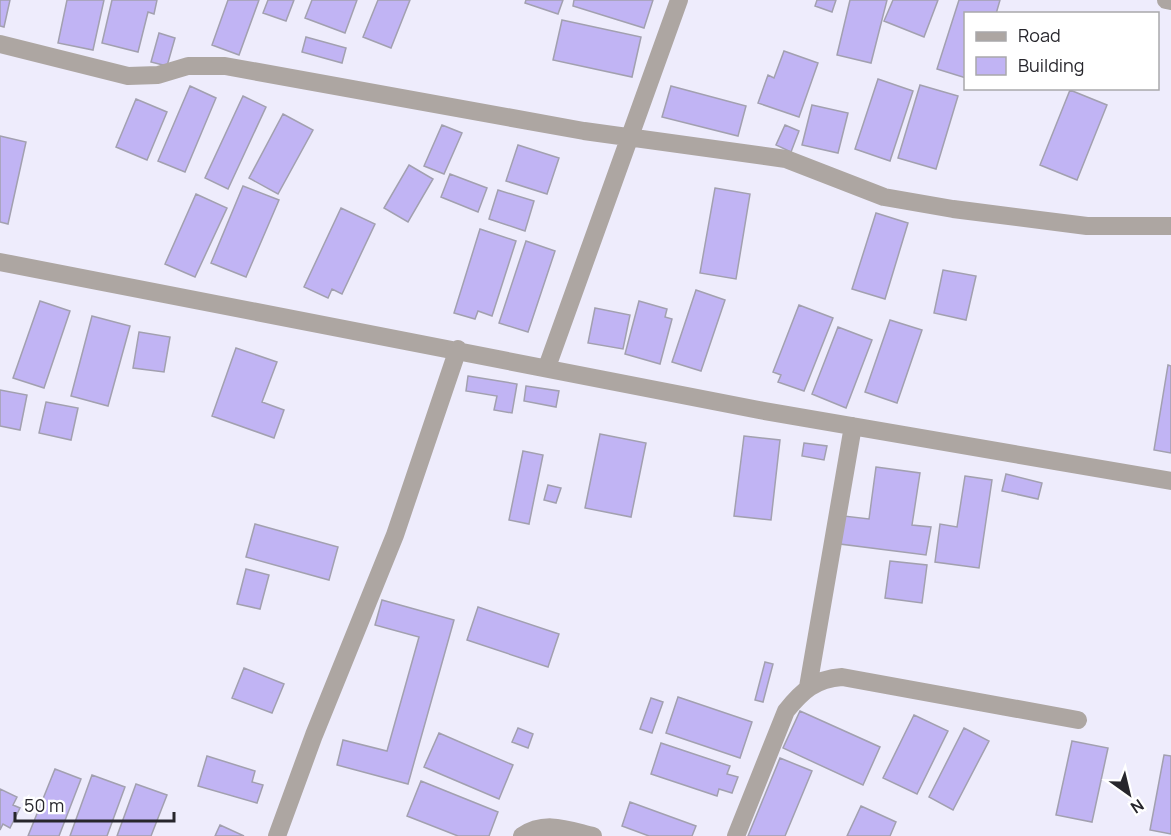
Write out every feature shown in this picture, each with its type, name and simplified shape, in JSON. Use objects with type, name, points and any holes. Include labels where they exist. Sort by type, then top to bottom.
[{"type":"street","points":[[547,367],[679,0]]},
{"type":"street","points":[[1166,0],[1171,1]]},
{"type":"street","points":[[0,44],[113,74],[143,77],[188,66],[225,66],[628,137],[786,159],[885,197],[953,209],[1087,226],[1171,226]]},
{"type":"street","points":[[0,262],[458,349],[759,410],[1171,481]]},
{"type":"street","points":[[277,836],[314,735],[395,535],[458,349]]},
{"type":"street","points":[[808,687],[853,426]]},
{"type":"street","points":[[736,836],[777,728],[786,711],[808,687],[828,678],[842,677],[1078,720]]},
{"type":"street","points":[[522,836],[539,827],[550,826],[593,836]]},
{"type":"building","points":[[0,0],[10,0],[4,27],[0,26]]},
{"type":"building","points":[[67,0],[104,0],[93,50],[58,43]]},
{"type":"building","points":[[112,0],[157,0],[154,14],[148,12],[138,52],[102,43]]},
{"type":"building","points":[[228,0],[259,0],[239,55],[212,45]]},
{"type":"building","points":[[268,0],[294,0],[286,21],[263,13]]},
{"type":"building","points":[[312,0],[357,0],[345,33],[305,18]]},
{"type":"building","points":[[378,0],[410,0],[391,48],[363,37]]},
{"type":"building","points":[[526,0],[563,0],[558,14],[525,3]]},
{"type":"building","points":[[574,0],[653,0],[644,28],[573,6]]},
{"type":"building","points":[[817,0],[836,0],[832,12],[815,6]]},
{"type":"building","points":[[850,0],[887,0],[871,63],[837,55]]},
{"type":"building","points":[[893,0],[938,0],[924,37],[884,21]]},
{"type":"building","points":[[959,0],[1000,0],[997,12],[964,12],[964,77],[937,69]]},
{"type":"building","points":[[562,20],[641,37],[632,77],[553,60]]},
{"type":"building","points":[[159,33],[175,38],[167,66],[151,62]]},
{"type":"building","points":[[306,37],[346,48],[342,63],[302,52]]},
{"type":"building","points":[[784,51],[818,63],[799,117],[758,103],[768,75],[774,78]]},
{"type":"building","points":[[878,79],[913,91],[890,161],[855,149]]},
{"type":"building","points":[[920,85],[958,96],[936,169],[898,158]]},
{"type":"building","points":[[190,86],[216,98],[185,172],[158,161]]},
{"type":"building","points":[[671,86],[746,106],[738,136],[662,117]]},
{"type":"building","points":[[1070,90],[1107,105],[1077,180],[1040,165]]},
{"type":"building","points":[[243,96],[266,107],[228,189],[205,178]]},
{"type":"building","points":[[136,99],[167,112],[147,160],[116,147]]},
{"type":"building","points":[[812,105],[848,113],[838,153],[802,145]]},
{"type":"building","points":[[283,114],[313,130],[278,194],[249,178]]},
{"type":"building","points":[[442,125],[462,133],[444,174],[424,166]]},
{"type":"building","points":[[785,125],[799,131],[791,152],[776,145]]},
{"type":"building","points":[[0,136],[26,142],[8,224],[0,222]]},
{"type":"building","points":[[518,145],[559,158],[547,194],[506,181]]},
{"type":"building","points":[[409,165],[433,179],[408,222],[384,208]]},
{"type":"building","points":[[450,174],[487,188],[478,212],[441,197]]},
{"type":"building","points":[[243,186],[279,200],[246,277],[211,263]]},
{"type":"building","points":[[715,188],[750,194],[736,279],[700,273]]},
{"type":"building","points":[[498,190],[534,201],[525,231],[489,219]]},
{"type":"building","points":[[196,194],[227,208],[195,277],[165,264]]},
{"type":"building","points":[[341,208],[375,224],[342,294],[332,289],[328,298],[304,287]]},
{"type":"building","points":[[876,213],[908,223],[885,299],[852,289]]},
{"type":"building","points":[[480,229],[516,241],[492,316],[478,311],[475,319],[454,313]]},
{"type":"building","points":[[526,241],[555,251],[528,332],[499,323]]},
{"type":"building","points":[[943,270],[976,276],[966,320],[934,313]]},
{"type":"building","points":[[696,290],[725,300],[701,371],[672,362]]},
{"type":"building","points":[[40,301],[70,311],[44,388],[13,378]]},
{"type":"building","points":[[639,301],[667,309],[665,317],[672,319],[660,364],[625,354]]},
{"type":"building","points":[[799,305],[833,318],[804,391],[778,382],[781,375],[773,372]]},
{"type":"building","points":[[595,308],[630,315],[623,349],[588,343]]},
{"type":"building","points":[[92,316],[130,326],[108,406],[71,396]]},
{"type":"building","points":[[890,320],[922,330],[897,403],[865,392]]},
{"type":"building","points":[[838,327],[872,340],[846,408],[812,394]]},
{"type":"building","points":[[139,332],[170,337],[164,372],[133,368]]},
{"type":"building","points":[[236,348],[277,362],[262,402],[284,410],[274,438],[212,416]]},
{"type":"building","points":[[1168,365],[1171,366],[1171,453],[1154,450]]},
{"type":"building","points":[[468,376],[517,384],[512,413],[494,410],[497,396],[466,391]]},
{"type":"building","points":[[526,386],[559,391],[556,407],[524,401]]},
{"type":"building","points":[[0,390],[27,395],[20,430],[0,426]]},
{"type":"building","points":[[46,402],[78,408],[71,440],[39,433]]},
{"type":"building","points":[[600,434],[646,443],[631,517],[585,508]]},
{"type":"building","points":[[744,436],[780,440],[771,520],[734,516]]},
{"type":"building","points":[[804,443],[827,446],[824,460],[802,456]]},
{"type":"building","points":[[523,451],[543,455],[529,524],[509,520]]},
{"type":"building","points":[[876,467],[920,473],[912,525],[931,527],[926,555],[840,544],[844,516],[869,519]]},
{"type":"building","points":[[1006,474],[1042,483],[1038,499],[1002,491]]},
{"type":"building","points":[[965,476],[992,480],[979,568],[935,562],[940,524],[957,527]]},
{"type":"building","points":[[548,485],[561,488],[556,503],[544,500]]},
{"type":"building","points":[[255,524],[338,547],[329,580],[246,557]]},
{"type":"building","points":[[890,561],[927,565],[922,603],[885,598]]},
{"type":"building","points":[[246,569],[269,575],[260,609],[237,604]]},
{"type":"building","points":[[382,600],[454,620],[408,784],[337,765],[343,740],[387,751],[419,637],[375,625]]},
{"type":"building","points":[[478,607],[559,634],[548,667],[467,640]]},
{"type":"building","points":[[765,662],[773,664],[763,702],[755,700]]},
{"type":"building","points":[[244,668],[284,684],[272,713],[232,698]]},
{"type":"building","points":[[678,697],[752,722],[740,758],[666,733]]},
{"type":"building","points":[[651,698],[663,702],[652,733],[640,729]]},
{"type":"building","points":[[800,711],[880,747],[863,785],[783,748]]},
{"type":"building","points":[[914,715],[948,731],[917,794],[883,778]]},
{"type":"building","points":[[518,728],[533,734],[528,748],[512,742]]},
{"type":"building","points":[[964,728],[989,741],[953,810],[929,797]]},
{"type":"building","points":[[439,733],[513,765],[499,799],[424,767]]},
{"type":"building","points":[[1072,741],[1108,748],[1092,822],[1056,815]]},
{"type":"building","points":[[661,743],[730,766],[727,774],[738,777],[732,793],[719,789],[717,796],[651,774]]},
{"type":"building","points":[[1164,755],[1171,756],[1171,834],[1150,830]]},
{"type":"building","points":[[207,756],[255,771],[252,782],[263,785],[257,803],[198,786]]},
{"type":"building","points":[[780,758],[812,771],[785,836],[748,836]]},
{"type":"building","points":[[55,769],[81,779],[59,836],[28,836]]},
{"type":"building","points":[[92,775],[125,787],[107,836],[70,836]]},
{"type":"building","points":[[421,781],[498,812],[489,836],[458,836],[407,816]]},
{"type":"building","points":[[136,784],[167,795],[151,836],[117,836]]},
{"type":"building","points":[[0,789],[17,797],[13,805],[20,808],[10,828],[3,824],[0,830]]},
{"type":"building","points":[[630,802],[696,826],[692,836],[649,836],[622,826]]},
{"type":"building","points":[[861,806],[896,822],[890,836],[847,836]]},
{"type":"building","points":[[220,825],[244,836],[215,836]]}]
